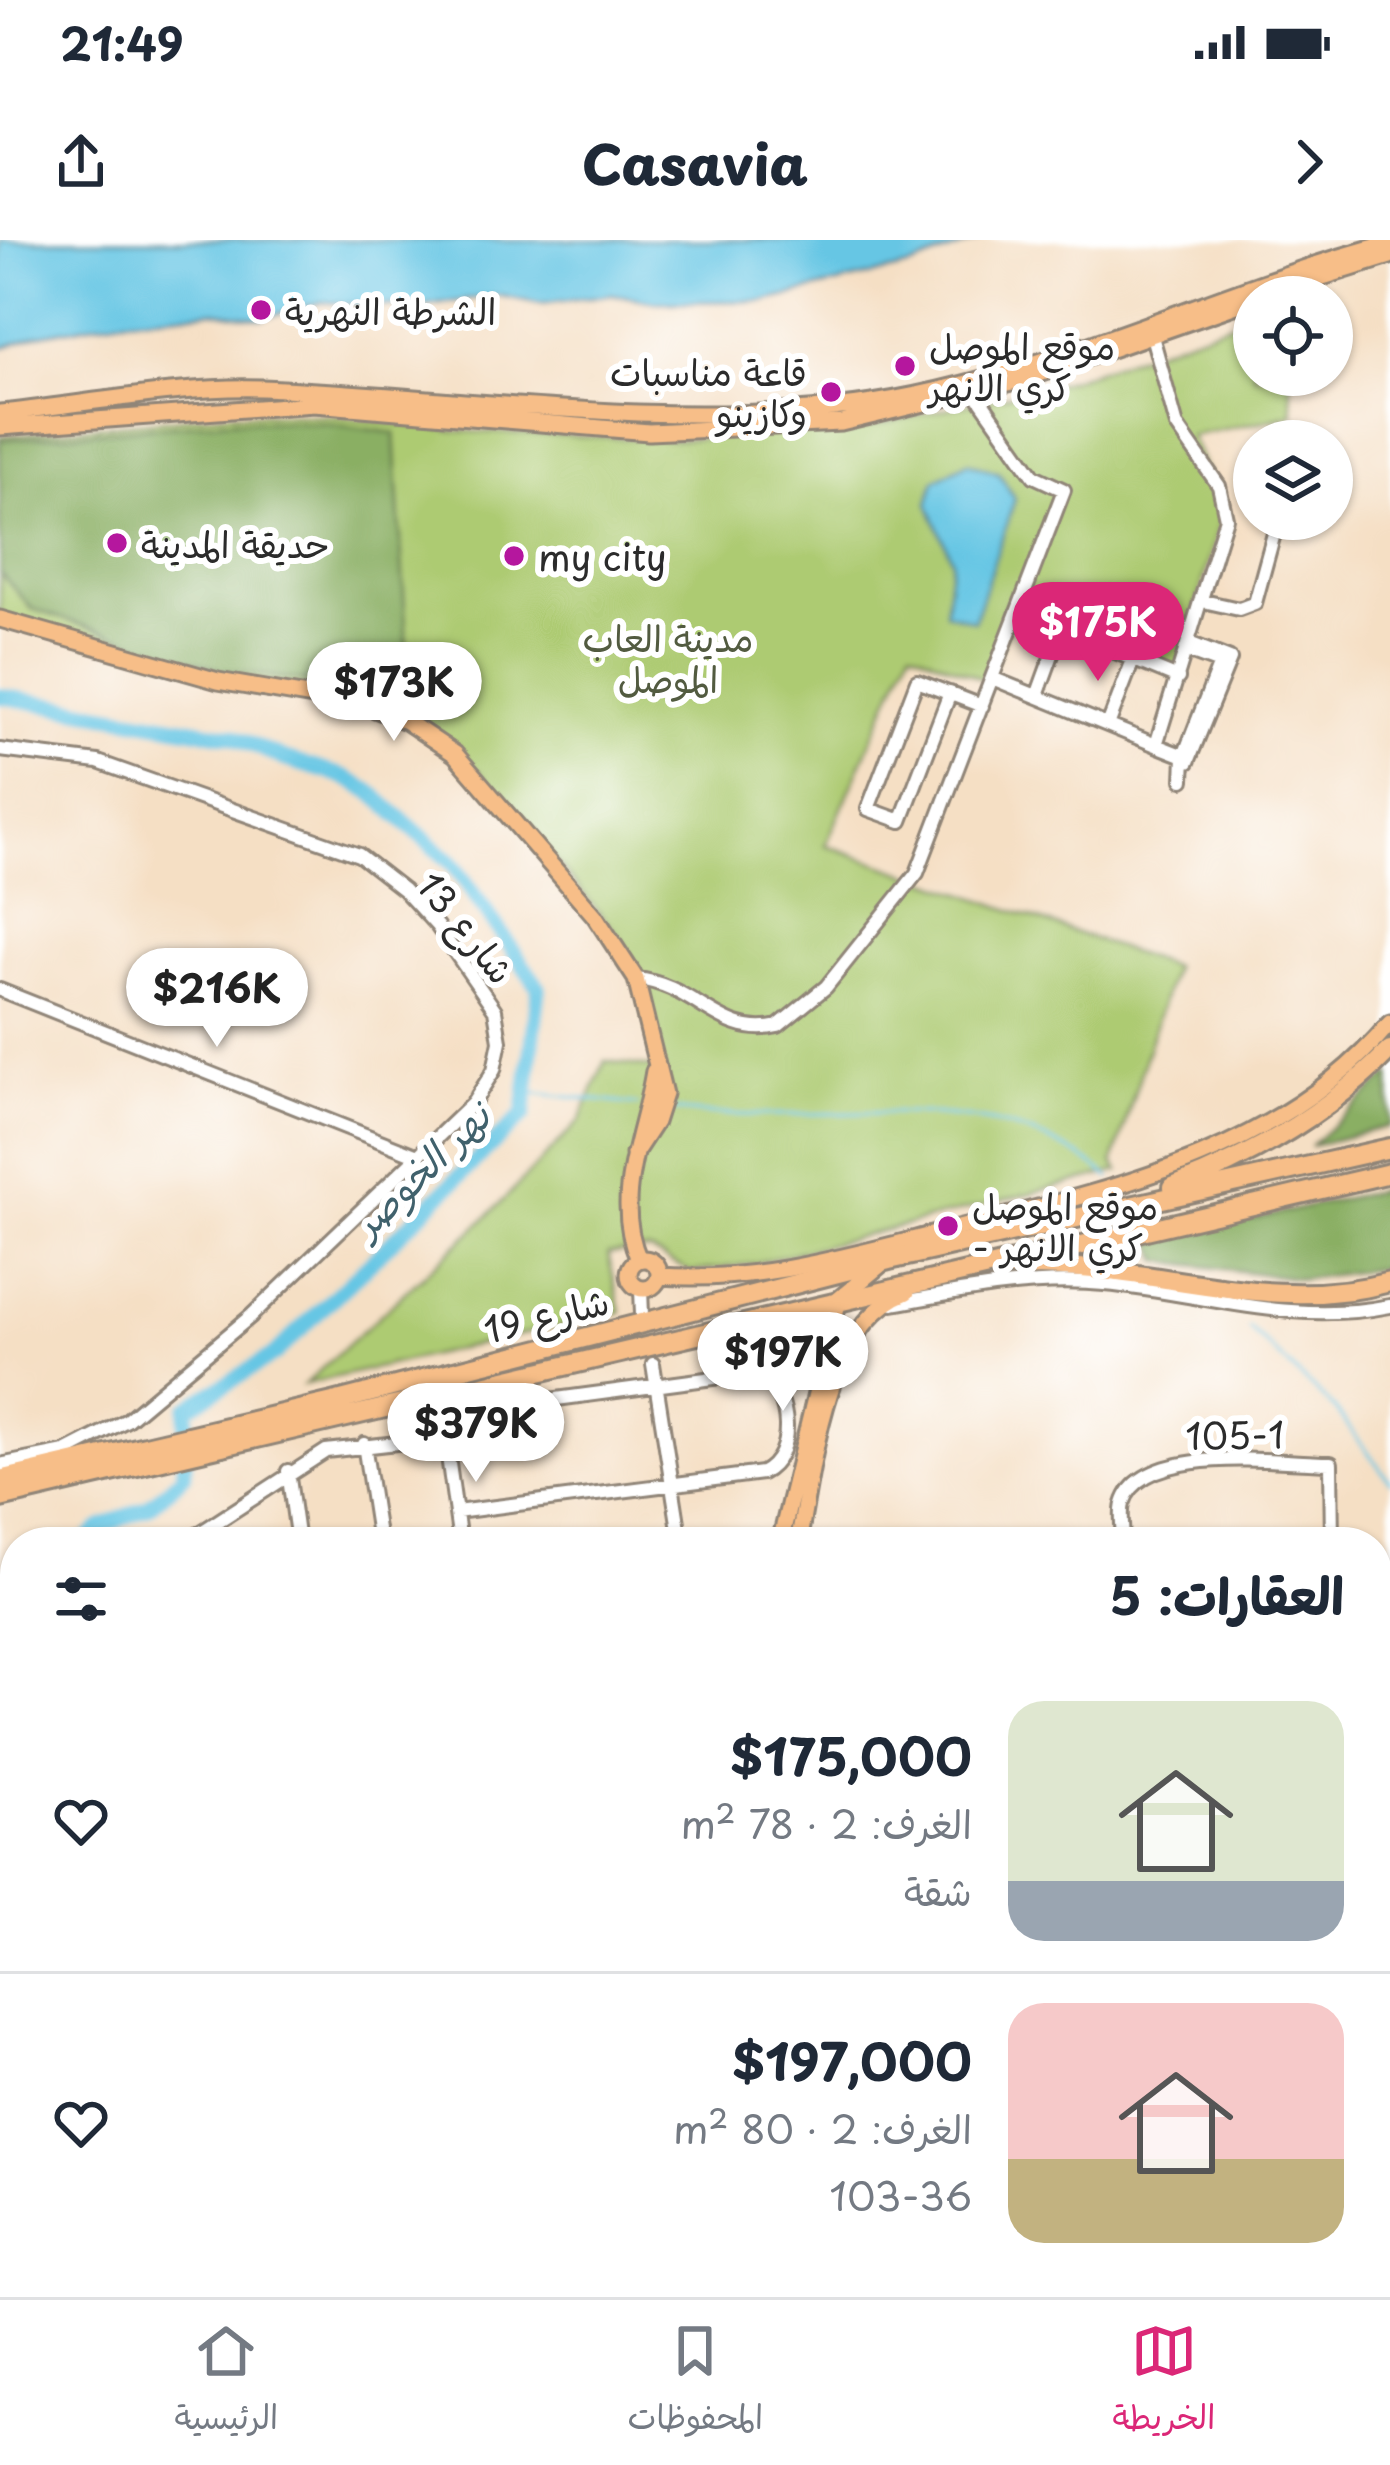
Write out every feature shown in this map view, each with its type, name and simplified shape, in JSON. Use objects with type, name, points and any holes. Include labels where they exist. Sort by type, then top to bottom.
[{"type":"highway","points":[[1100,1213],[1208,1173],[1271,1142],[1390,1050]]},
{"type":"highway","name":"شارع 19","points":[[334,1412],[989,1229],[1100,1213],[1390,1148]]},
{"type":"highway","name":"شارع 19","points":[[0,1480],[55,1475],[838,1299],[929,1283],[1390,1173]]},
{"type":"highway","points":[[966,1274],[1064,1268],[1257,1294],[1333,1294],[1390,1282]]},
{"type":"highway","points":[[747,1323],[794,1343],[810,1361],[816,1384]]},
{"type":"highway","points":[[0,1466],[55,1475]]},
{"type":"highway","name":"شارع 19","points":[[0,1498],[55,1475]]},
{"type":"main road","points":[[4,419],[314,404],[592,420],[838,408],[917,394],[1058,354],[1317,262],[1390,243]]},
{"type":"main road","points":[[1326,276],[1390,256]]},
{"type":"main road","points":[[592,420],[669,432],[841,423],[975,392],[1233,306]]},
{"type":"main road","points":[[0,619],[218,681],[323,697],[406,721],[470,768],[595,916],[636,979],[657,1096],[634,1154],[627,1218],[639,1260]]},
{"type":"main road","points":[[659,1276],[711,1280],[787,1272],[989,1229],[1145,1177],[1220,1149],[1323,1087],[1390,1023]]},
{"type":"main road","points":[[639,1260],[654,1262],[659,1276],[655,1285],[641,1289],[629,1274],[639,1260]]},
{"type":"main road","points":[[783,1527],[838,1299],[890,1260]]},
{"type":"main road","points":[[802,1527],[843,1351],[880,1307],[929,1283]]},
{"type":"main road","points":[[826,1344],[843,1351]]},
{"type":"street","points":[[1153,336],[1177,426],[1222,496],[1225,529],[1156,745]]},
{"type":"street","points":[[636,979],[673,985],[743,1028],[786,1023],[826,987],[916,873],[1064,490],[1034,476],[975,392]]},
{"type":"street","points":[[1204,598],[1239,603],[1251,598],[1269,540]]},
{"type":"street","points":[[1018,612],[1178,678]]},
{"type":"street","points":[[1037,696],[1061,630]]},
{"type":"street","points":[[1180,787],[1230,659],[1188,647]]},
{"type":"street","points":[[1108,725],[1133,660]]},
{"type":"street","points":[[992,678],[1188,757]]},
{"type":"street","points":[[950,693],[901,821],[868,809],[917,681],[950,693],[982,706]]},
{"type":"street","name":"شارع 13","points":[[0,750],[98,762],[359,855],[404,890],[437,926],[495,1010],[500,1041],[494,1070],[473,1102],[251,1316],[127,1420],[65,1452],[0,1466]]},
{"type":"street","points":[[0,989],[418,1156]]},
{"type":"street","points":[[880,1307],[1021,1284],[1105,1284],[1217,1305],[1293,1312],[1390,1306]]},
{"type":"street","points":[[641,1289],[642,1315]]},
{"type":"street","points":[[652,1364],[678,1527]]},
{"type":"street","points":[[208,1527],[319,1453],[445,1435],[469,1419],[549,1400],[765,1375],[778,1387],[785,1414],[774,1466],[762,1473],[456,1512]]},
{"type":"street","points":[[445,1435],[458,1527]]},
{"type":"street","points":[[364,1444],[377,1527]]},
{"type":"street","name":"105-1","points":[[1123,1527],[1123,1505],[1134,1484],[1155,1468],[1184,1462],[1331,1463],[1332,1527]]},
{"type":"street","points":[[288,1471],[296,1527]]},
{"type":"green space","name":"مدينة العاب الموصل","points":[[1233,322],[1233,396],[1291,396],[1293,415],[1233,420],[1233,427],[1190,436],[1217,495],[1221,518],[1177,675],[1018,608],[987,681],[911,649],[826,845],[1173,967],[1113,1163],[1119,1171],[751,1264],[691,1272],[648,1250],[608,1254],[621,1312],[305,1384],[488,1216],[580,1121],[605,1061],[661,1069],[642,983],[618,935],[480,772],[375,704],[330,691],[220,677],[0,615],[0,436],[232,413],[331,416],[457,431],[672,440],[862,428],[1060,383]]},
{"type":"green space","points":[[236,420],[325,423],[395,433],[410,703],[329,684],[221,670],[32,609],[0,573],[0,440]]},
{"type":"green space","points":[[1390,1074],[1390,1126],[1310,1146]]},
{"type":"green space","points":[[1390,1188],[1390,1265],[1378,1269],[1303,1279],[1160,1261],[1153,1242]]},
{"type":"water","points":[[0,240],[980,240],[912,266],[767,301],[657,302],[612,294],[541,304],[496,295],[415,308],[322,302],[262,318],[212,311],[121,319],[37,335],[0,349]]},
{"type":"water","points":[[968,462],[999,473],[1015,499],[974,621],[945,612],[952,560],[928,504],[935,480]]},
{"type":"waterway","name":"نهر الخوصر","points":[[0,696],[233,736],[370,791],[453,864],[539,988],[524,1114],[274,1355],[187,1408],[184,1475],[150,1506],[102,1527]]},
{"type":"waterway","points":[[526,1092],[638,1105]]},
{"type":"waterway","points":[[665,1109],[721,1114],[953,1116],[1009,1126],[1061,1146],[1110,1178]]},
{"type":"waterway","points":[[1249,1328],[1335,1409],[1390,1481]]},
{"type":"place","name":"الشرطة النهرية","points":[[261,310]]},
{"type":"place","name":"موقع الموصل كري الانهر","points":[[905,366]]},
{"type":"place","name":"قاعة مناسبات وكازينو","points":[[831,392]]},
{"type":"place","name":"حديقة المدينة","points":[[117,543]]},
{"type":"place","name":"my city","points":[[514,556]]},
{"type":"place","name":"موقع الموصل - كري الانهر","points":[[948,1226]]}]
